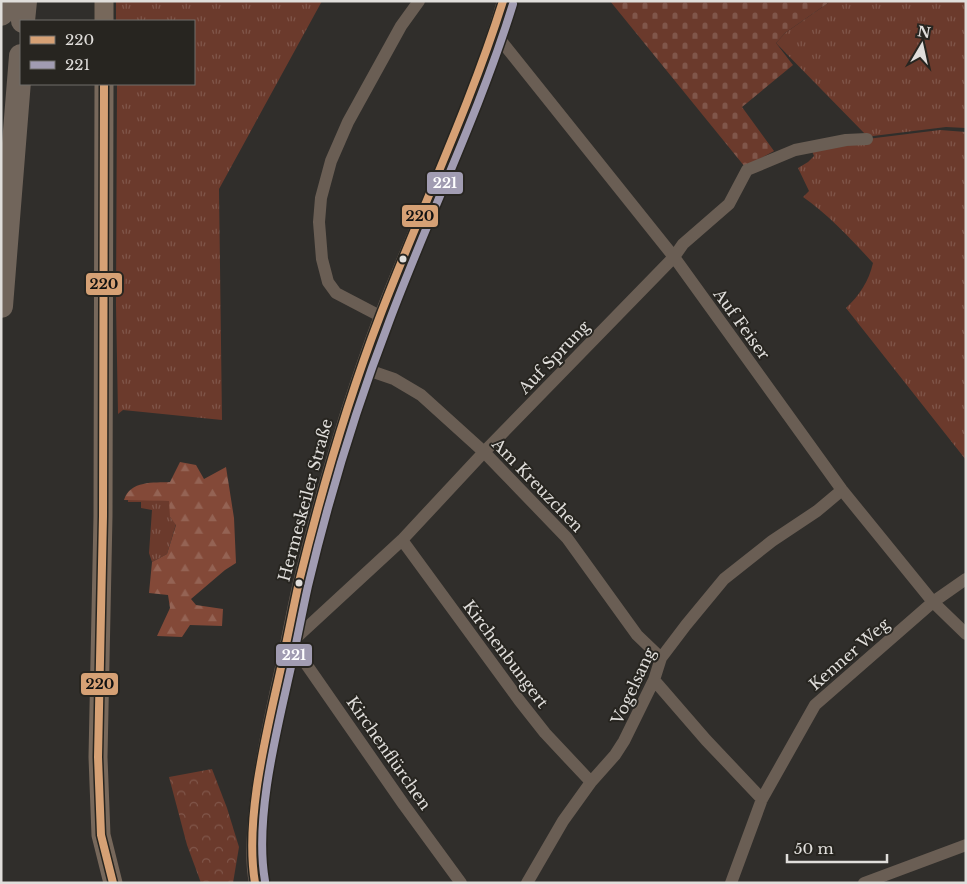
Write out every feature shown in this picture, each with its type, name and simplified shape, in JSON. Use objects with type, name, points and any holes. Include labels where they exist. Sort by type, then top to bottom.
[{"type":"highway","points":[[1,14],[2,1]]},
{"type":"highway","points":[[23,20],[25,1]]},
{"type":"highway","points":[[1,306],[20,68]]},
{"type":"main road","points":[[104,1],[104,20]]},
{"type":"main road","points":[[104,85],[103,516],[98,758],[101,835],[113,883]]},
{"type":"street","points":[[380,316],[336,293],[328,282],[322,259],[321,198],[331,161],[348,122],[401,26],[418,1]]},
{"type":"street","name":"Hermeskeiler Straße","points":[[255,883],[252,870],[257,787],[298,584],[333,454],[380,316],[460,122],[494,32],[503,1]]},
{"type":"street","name":"Auf Feiser","points":[[494,32],[674,257],[842,490],[933,602],[966,634]]},
{"type":"street","name":"Auf Sprung","points":[[286,647],[402,540],[484,452],[674,257],[683,244],[729,204],[747,170],[795,150],[846,140],[867,139]]},
{"type":"street","name":"Am Kreuzchen","points":[[362,368],[394,379],[421,395],[484,452],[567,538],[637,635],[661,658]]},
{"type":"street","name":"Vogelsang","points":[[527,883],[563,822],[591,782],[615,755],[624,741],[654,680],[661,658],[724,579],[785,532],[817,511],[842,490]]},
{"type":"street","name":"Kirchenbungert","points":[[402,540],[519,700],[545,733],[591,782]]},
{"type":"street","name":"Kenner Weg","points":[[731,883],[762,799],[815,705],[933,602],[966,580]]},
{"type":"street","name":"Kirchenflürchen","points":[[286,647],[304,661],[404,805],[461,883]]},
{"type":"street","points":[[654,680],[706,740],[762,799]]},
{"type":"street","points":[[864,883],[966,845]]},
{"type":"green space","points":[[116,1],[322,1],[219,189],[222,420],[123,410],[118,414],[116,305],[117,85],[195,85],[195,20],[116,20]]},
{"type":"green space","points":[[610,1],[831,1],[785,33],[776,43],[793,65],[742,107],[774,151],[745,167]]},
{"type":"green space","points":[[831,1],[966,1],[966,128],[946,127],[873,136],[866,135],[776,43],[785,33]]},
{"type":"green space","points":[[940,130],[966,132],[966,460],[846,308],[863,288],[873,263],[831,220],[803,197],[809,191],[798,168],[814,156],[812,151],[867,139]]},
{"type":"green space","points":[[180,462],[196,465],[204,479],[226,467],[234,518],[236,563],[191,599],[196,605],[223,609],[222,626],[190,625],[182,637],[157,636],[170,608],[168,595],[149,593],[152,562],[167,554],[176,525],[170,517],[169,501],[124,500],[131,489],[137,486],[170,482]]},
{"type":"green space","points":[[128,500],[170,501],[170,517],[176,524],[167,554],[152,562],[149,553],[152,510],[141,508],[141,502],[128,502]]},
{"type":"green space","points":[[212,769],[239,847],[233,883],[201,883],[187,845],[169,777]]},
{"type":"transit line","name":"220","points":[[255,883],[252,857],[255,802],[259,773],[299,582],[316,515],[368,348],[475,81],[503,1]]},
{"type":"transit line","name":"221","points":[[265,881],[262,856],[262,830],[269,774],[279,718],[308,586],[334,486],[377,354],[404,282],[485,85],[513,4]]},
{"type":"transit line","name":"220","points":[[104,85],[103,516],[98,757],[101,835],[113,883]]}]
